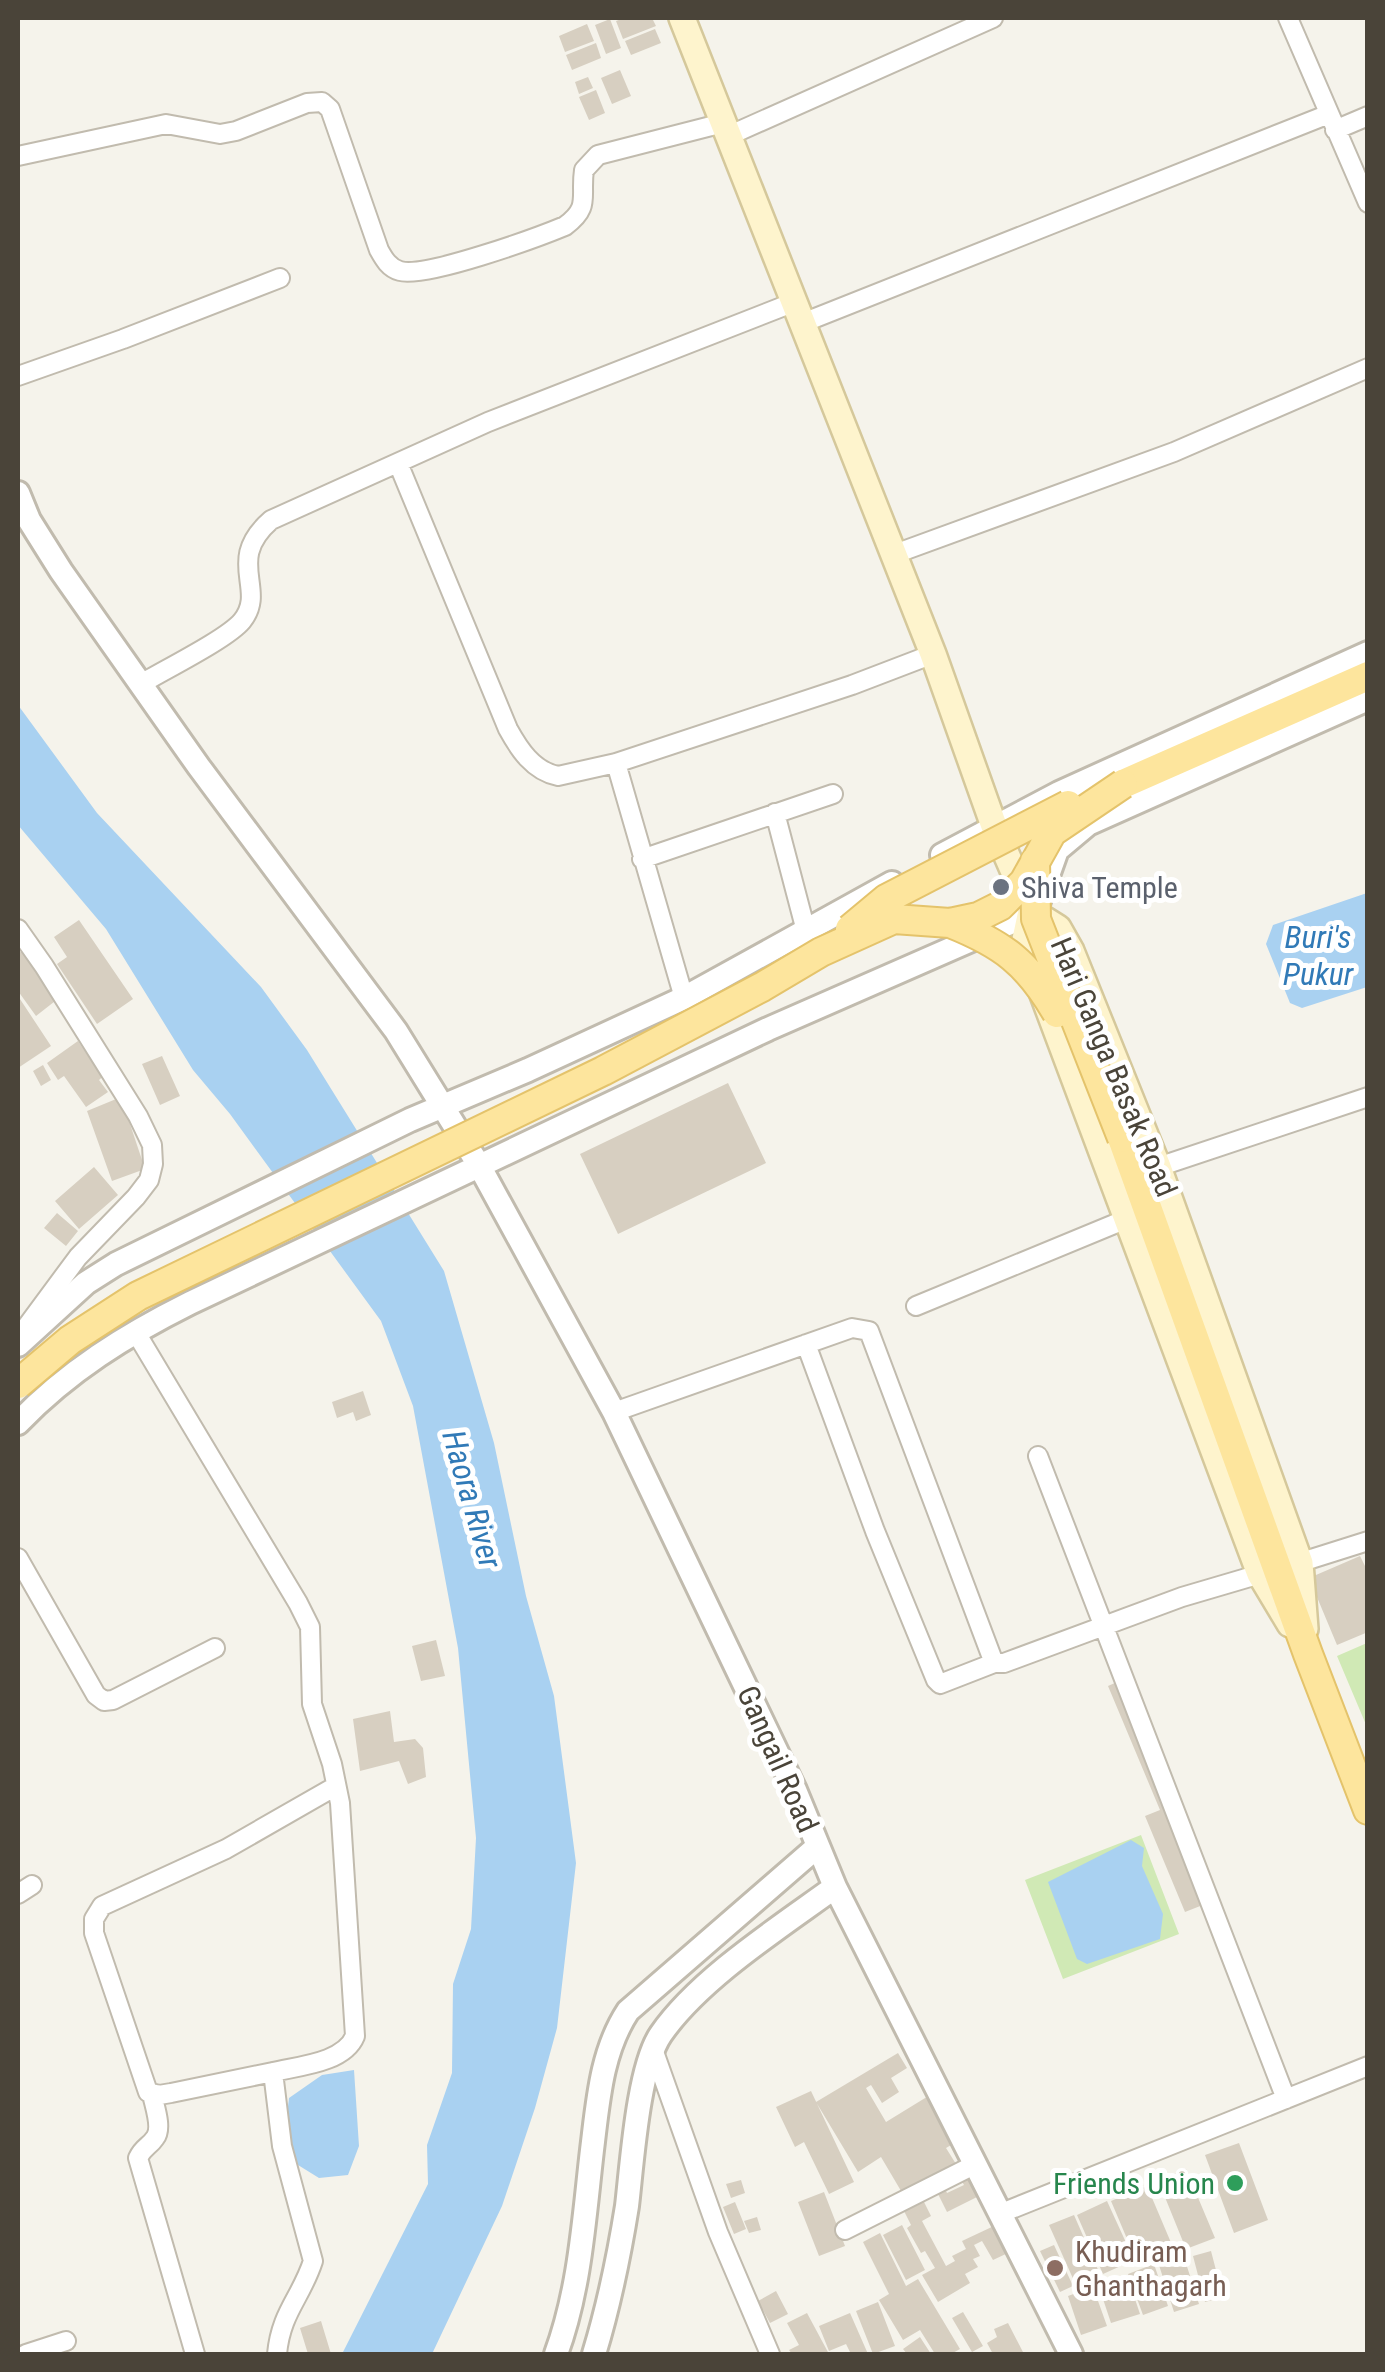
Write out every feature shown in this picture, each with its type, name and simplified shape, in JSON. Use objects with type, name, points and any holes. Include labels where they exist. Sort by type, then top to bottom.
[{"type":"main road","points":[[682,18],[933,654],[994,826],[1030,912]]},
{"type":"main road","points":[[18,1384],[70,1340],[138,1296],[604,1071],[727,1006],[814,941],[886,899],[1073,802],[1123,784],[1368,676]]},
{"type":"main road","points":[[814,941],[894,920],[950,923],[978,917],[1000,906],[1024,882],[1052,832],[1123,784]]},
{"type":"main road","points":[[1035,862],[1036,919],[1056,978],[1122,1138],[1368,1810]]},
{"type":"main road","name":"Hari Ganga Basak Road","points":[[1030,912],[1058,928],[1070,951],[1158,1166],[1279,1569],[1129,1218],[1024,944],[1030,912]]},
{"type":"main road","points":[[950,923],[987,938],[1024,963],[1054,1009],[1122,1138]]},
{"type":"street","points":[[18,156],[166,124],[220,134],[236,132],[308,103],[322,102],[330,110],[386,262],[403,272],[440,267],[565,226],[584,206],[584,170],[598,156],[726,130],[993,18]]},
{"type":"street","points":[[1288,18],[1368,203]]},
{"type":"street","points":[[140,684],[242,621],[250,602],[248,549],[251,539],[270,520],[597,378],[796,314],[1332,122],[1368,116]]},
{"type":"street","points":[[18,376],[123,340],[280,278]]},
{"type":"street","points":[[892,555],[1174,452],[1368,368]]},
{"type":"street","points":[[398,462],[493,696],[520,750],[541,770],[558,776],[616,764],[933,654]]},
{"type":"street","name":"Gangail Road","points":[[18,493],[29,520],[140,684],[396,1030],[480,1167],[614,1412],[795,1790],[835,1886],[1071,2354]]},
{"type":"street","points":[[18,1341],[86,1283],[116,1264],[410,1120],[814,941],[994,826],[1368,652]]},
{"type":"street","points":[[18,1423],[45,1394],[92,1358],[190,1303],[768,1030],[1034,912],[1057,850],[1088,824],[1368,699]]},
{"type":"street","points":[[616,764],[684,998]]},
{"type":"street","points":[[642,859],[832,794]]},
{"type":"street","points":[[774,813],[814,941]]},
{"type":"street","points":[[18,929],[138,1116],[152,1145],[154,1164],[149,1180],[136,1197],[78,1257],[18,1341]]},
{"type":"street","points":[[1158,1166],[1368,1098]]},
{"type":"street","points":[[916,1306],[1129,1218]]},
{"type":"street","points":[[614,1412],[852,1328],[869,1331],[994,1663]]},
{"type":"street","points":[[135,1331],[310,1628],[312,1704],[332,1764],[345,1858],[355,2036],[346,2050],[334,2056],[273,2072],[152,2094]]},
{"type":"street","points":[[806,1344],[875,1531],[940,1684],[1224,1583],[1368,1540]]},
{"type":"street","points":[[1038,1456],[1286,2099]]},
{"type":"street","points":[[18,1558],[96,1695],[104,1701],[215,1648]]},
{"type":"street","points":[[195,2354],[138,2158],[158,2131],[152,2094],[143,2084],[94,1933],[98,1911],[144,1885],[226,1849],[336,1786]]},
{"type":"street","points":[[556,2354],[576,2287],[598,2105],[616,2029],[628,2010],[817,1846]]},
{"type":"street","points":[[594,2354],[612,2295],[640,2107],[653,2049],[661,2034],[714,1980],[835,1886]]},
{"type":"street","points":[[653,2049],[713,2219],[770,2354]]},
{"type":"street","points":[[999,2214],[1368,2066]]},
{"type":"street","points":[[273,2072],[282,2146],[313,2261],[308,2278],[282,2322],[277,2354]]},
{"type":"street","points":[[845,2230],[976,2164]]},
{"type":"street","points":[[26,2354],[66,2341]]},
{"type":"green space","points":[[1367,1643],[1367,1727],[1337,1656]]},
{"type":"green space","points":[[1141,1835],[1179,1934],[1063,1979],[1025,1880]]},
{"type":"water","name":"Haora River","points":[[18,705],[97,813],[261,987],[307,1050],[444,1271],[494,1443],[526,1596],[554,1696],[576,1863],[557,2028],[535,2108],[502,2206],[432,2354],[342,2354],[428,2184],[427,2145],[452,2073],[453,1984],[471,1929],[476,1838],[458,1648],[413,1406],[381,1321],[230,1114],[193,1070],[106,929],[18,825]]},
{"type":"water","name":"Buri's Pukur","points":[[1367,893],[1367,987],[1302,1008],[1290,1003],[1266,944],[1273,925]]},
{"type":"water","points":[[1131,1840],[1144,1848],[1142,1866],[1163,1914],[1160,1939],[1087,1964],[1077,1959],[1048,1882]]},
{"type":"water","points":[[354,2070],[359,2146],[348,2175],[319,2178],[298,2165],[285,2132],[289,2098],[322,2075]]},
{"type":"building","points":[[652,18],[656,26],[623,39],[616,21]]},
{"type":"building","points":[[610,19],[621,48],[606,54],[595,25]]},
{"type":"building","points":[[587,24],[594,41],[565,52],[559,36]]},
{"type":"building","points":[[655,29],[661,43],[631,55],[625,41]]},
{"type":"building","points":[[596,43],[601,58],[572,70],[566,55]]},
{"type":"building","points":[[620,70],[631,96],[612,104],[601,78]]},
{"type":"building","points":[[588,77],[593,88],[579,94],[575,82]]},
{"type":"building","points":[[596,90],[605,113],[589,120],[579,97]]},
{"type":"building","points":[[79,920],[133,999],[97,1024],[57,964],[67,957],[54,937]]},
{"type":"building","points":[[23,950],[59,998],[36,1016],[18,991],[18,954]]},
{"type":"building","points":[[18,996],[51,1046],[18,1068]]},
{"type":"building","points":[[78,1041],[90,1059],[96,1053],[108,1072],[99,1080],[108,1092],[86,1107],[64,1076],[58,1080],[47,1063]]},
{"type":"building","points":[[162,1056],[180,1096],[160,1105],[142,1064]]},
{"type":"building","points":[[43,1065],[51,1080],[41,1086],[33,1071]]},
{"type":"building","points":[[728,1083],[766,1163],[618,1234],[580,1154]]},
{"type":"building","points":[[121,1097],[145,1169],[112,1181],[87,1111]]},
{"type":"building","points":[[94,1167],[118,1195],[79,1229],[55,1201]]},
{"type":"building","points":[[57,1213],[78,1231],[66,1246],[44,1228]]},
{"type":"building","points":[[363,1391],[371,1415],[356,1421],[353,1412],[337,1418],[332,1402]]},
{"type":"building","points":[[1360,1556],[1368,1572],[1368,1632],[1337,1645],[1309,1578]]},
{"type":"building","points":[[436,1640],[445,1676],[421,1681],[412,1646]]},
{"type":"building","points":[[1126,1678],[1218,1899],[1185,1912],[1145,1816],[1160,1810],[1108,1686]]},
{"type":"building","points":[[390,1711],[394,1742],[415,1739],[423,1748],[426,1777],[408,1784],[399,1761],[360,1771],[353,1719]]},
{"type":"building","points":[[898,2053],[907,2068],[891,2078],[899,2092],[882,2103],[871,2085],[866,2088],[886,2122],[930,2095],[958,2141],[946,2148],[956,2164],[904,2196],[881,2157],[858,2172],[816,2102]]},
{"type":"building","points":[[811,2091],[854,2182],[829,2194],[804,2142],[795,2147],[776,2107]]},
{"type":"building","name":"Friends Union","points":[[1239,2143],[1268,2220],[1234,2233],[1205,2155]]},
{"type":"building","points":[[1186,2169],[1215,2238],[1186,2249],[1158,2180]]},
{"type":"building","points":[[970,2171],[981,2195],[947,2212],[936,2190],[944,2186],[947,2193],[964,2185],[959,2176]]},
{"type":"building","points":[[741,2180],[745,2193],[731,2198],[726,2184]]},
{"type":"building","points":[[1147,2186],[1172,2245],[1136,2260],[1111,2201]]},
{"type":"building","points":[[824,2192],[845,2246],[819,2256],[798,2202]]},
{"type":"building","points":[[923,2200],[931,2216],[922,2221],[946,2266],[955,2261],[952,2256],[966,2249],[962,2241],[996,2225],[1010,2252],[993,2260],[982,2241],[974,2245],[980,2256],[973,2259],[978,2267],[965,2274],[970,2283],[938,2302],[922,2275],[935,2268],[907,2228],[911,2225],[901,2205]]},
{"type":"building","points":[[1107,2201],[1134,2260],[1103,2274],[1077,2215]]},
{"type":"building","points":[[735,2202],[746,2229],[734,2234],[723,2207]]},
{"type":"building","points":[[1074,2215],[1099,2272],[1075,2283],[1049,2225]]},
{"type":"building","points":[[757,2217],[761,2230],[749,2233],[744,2221]]},
{"type":"building","points":[[902,2225],[925,2270],[906,2280],[883,2235]]},
{"type":"building","points":[[880,2233],[906,2286],[918,2279],[960,2349],[951,2354],[935,2354],[920,2330],[903,2340],[879,2300],[889,2294],[863,2242]]},
{"type":"building","points":[[1054,2245],[1073,2286],[1060,2292],[1040,2251]]},
{"type":"building","points":[[1211,2251],[1223,2297],[1205,2302],[1193,2256]]},
{"type":"building","points":[[1183,2254],[1199,2304],[1174,2312],[1158,2262]]},
{"type":"building","points":[[1154,2264],[1168,2306],[1143,2315],[1128,2274]]},
{"type":"building","points":[[1127,2275],[1140,2314],[1111,2323],[1098,2284]]},
{"type":"building","points":[[1093,2287],[1107,2326],[1081,2335],[1068,2296]]},
{"type":"building","points":[[776,2291],[788,2314],[770,2323],[758,2301]]},
{"type":"building","points":[[878,2302],[895,2346],[873,2354],[856,2311]]},
{"type":"building","points":[[963,2312],[983,2346],[972,2352],[952,2318]]},
{"type":"building","points":[[807,2313],[829,2354],[792,2354],[789,2350],[799,2345],[787,2323]]},
{"type":"building","points":[[850,2313],[868,2354],[851,2354],[846,2344],[829,2351],[819,2326]]},
{"type":"building","points":[[321,2321],[331,2354],[308,2354],[300,2328]]},
{"type":"building","points":[[1008,2323],[1024,2354],[993,2354],[987,2343],[997,2337],[994,2329]]},
{"type":"building","points":[[920,2337],[931,2354],[907,2354],[903,2349]]},
{"type":"place","name":"Shiva Temple","points":[[1001,887]]},
{"type":"place","name":"Friends Union","points":[[1235,2183]]},
{"type":"place","name":"Khudiram Ghanthagarh","points":[[1055,2268]]}]
